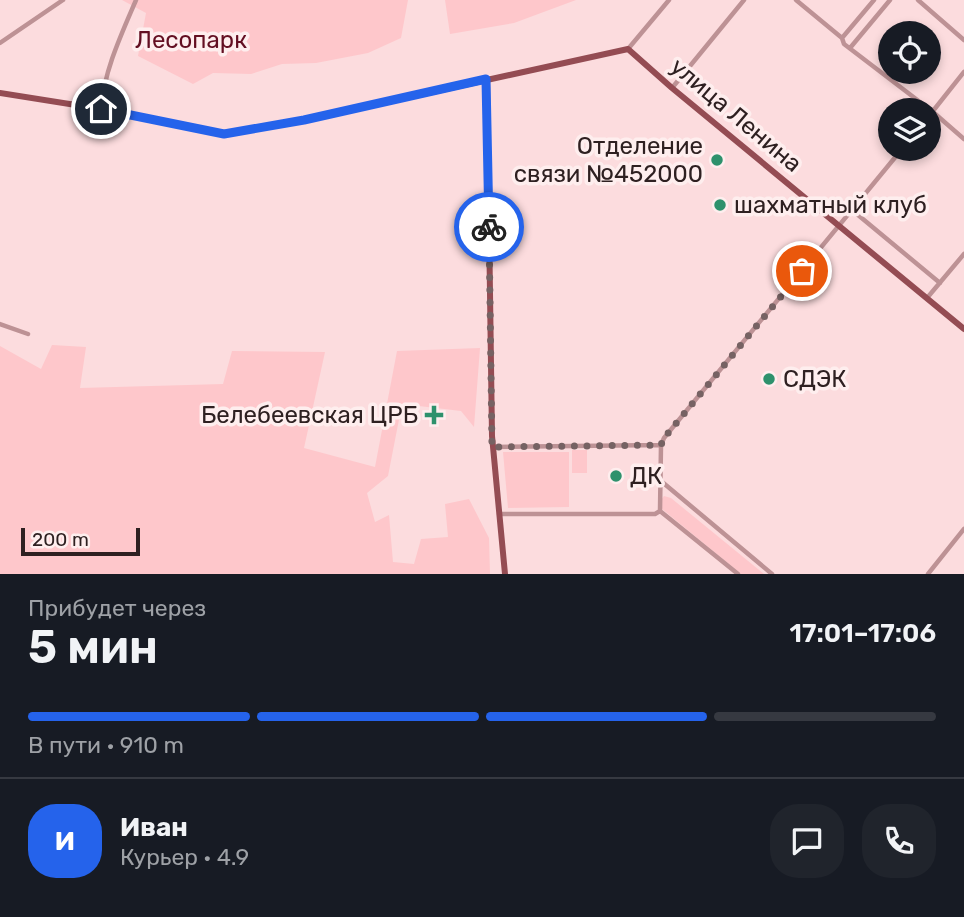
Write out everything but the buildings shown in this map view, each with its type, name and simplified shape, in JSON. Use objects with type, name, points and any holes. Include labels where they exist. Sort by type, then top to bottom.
[{"type":"main road","points":[[0,93],[101,109],[224,134],[304,120],[628,49]]},
{"type":"main road","name":"улица Ленина","points":[[628,49],[964,329]]},
{"type":"main road","points":[[486,79],[492,447],[505,574]]},
{"type":"street","points":[[0,43],[63,0]]},
{"type":"street","points":[[101,109],[109,68],[136,0]]},
{"type":"street","points":[[628,49],[668,0]]},
{"type":"street","points":[[672,88],[744,0]]},
{"type":"street","points":[[796,0],[842,38],[844,44],[911,98]]},
{"type":"street","points":[[842,38],[874,0]]},
{"type":"street","points":[[850,48],[890,0]]},
{"type":"street","points":[[918,0],[964,40]]},
{"type":"street","points":[[941,101],[964,72]]},
{"type":"street","points":[[941,122],[964,139]]},
{"type":"street","points":[[660,511],[661,445],[664,438],[892,161]]},
{"type":"street","points":[[852,211],[940,283]]},
{"type":"street","points":[[927,299],[964,254]]},
{"type":"street","points":[[0,324],[28,334]]},
{"type":"street","points":[[492,447],[661,445]]},
{"type":"street","points":[[660,481],[772,574]]},
{"type":"street","points":[[499,514],[655,514],[660,511]]},
{"type":"street","points":[[660,511],[738,574]]},
{"type":"street","points":[[928,574],[964,529]]},
{"type":"green space","name":"Лесопарк","points":[[122,0],[408,0],[401,38],[368,53],[316,63],[282,64],[251,74],[213,73],[193,84],[138,56],[146,13]]},
{"type":"green space","points":[[445,0],[576,0],[514,23],[450,34]]},
{"type":"green space","points":[[52,345],[86,347],[80,388],[223,384],[232,351],[325,352],[304,448],[375,467],[397,351],[480,348],[474,427],[461,411],[402,404],[388,476],[367,493],[375,522],[389,515],[393,562],[414,564],[421,539],[448,537],[445,504],[469,499],[489,538],[490,574],[0,574],[0,346],[41,369]]},
{"type":"green space","points":[[572,450],[587,450],[587,473],[572,473]]},
{"type":"green space","points":[[503,452],[569,452],[569,507],[508,508]]},
{"type":"green space","points":[[664,496],[671,498],[764,574],[741,574],[662,509],[660,501]]},
{"type":"way so far","points":[[489,227],[492,447],[661,445],[802,271]]},
{"type":"place","name":"Отделение связи №452000","points":[[717,160]]},
{"type":"place","name":"шахматный клуб","points":[[720,205]]},
{"type":"place","name":"СДЭК","points":[[769,379]]},
{"type":"place","name":"Белебеевская ЦРБ","points":[[434,415]]},
{"type":"place","name":"ДК","points":[[616,476]]},
{"type":"route","points":[[101,109],[224,134],[304,120],[486,79],[489,227]]}]
